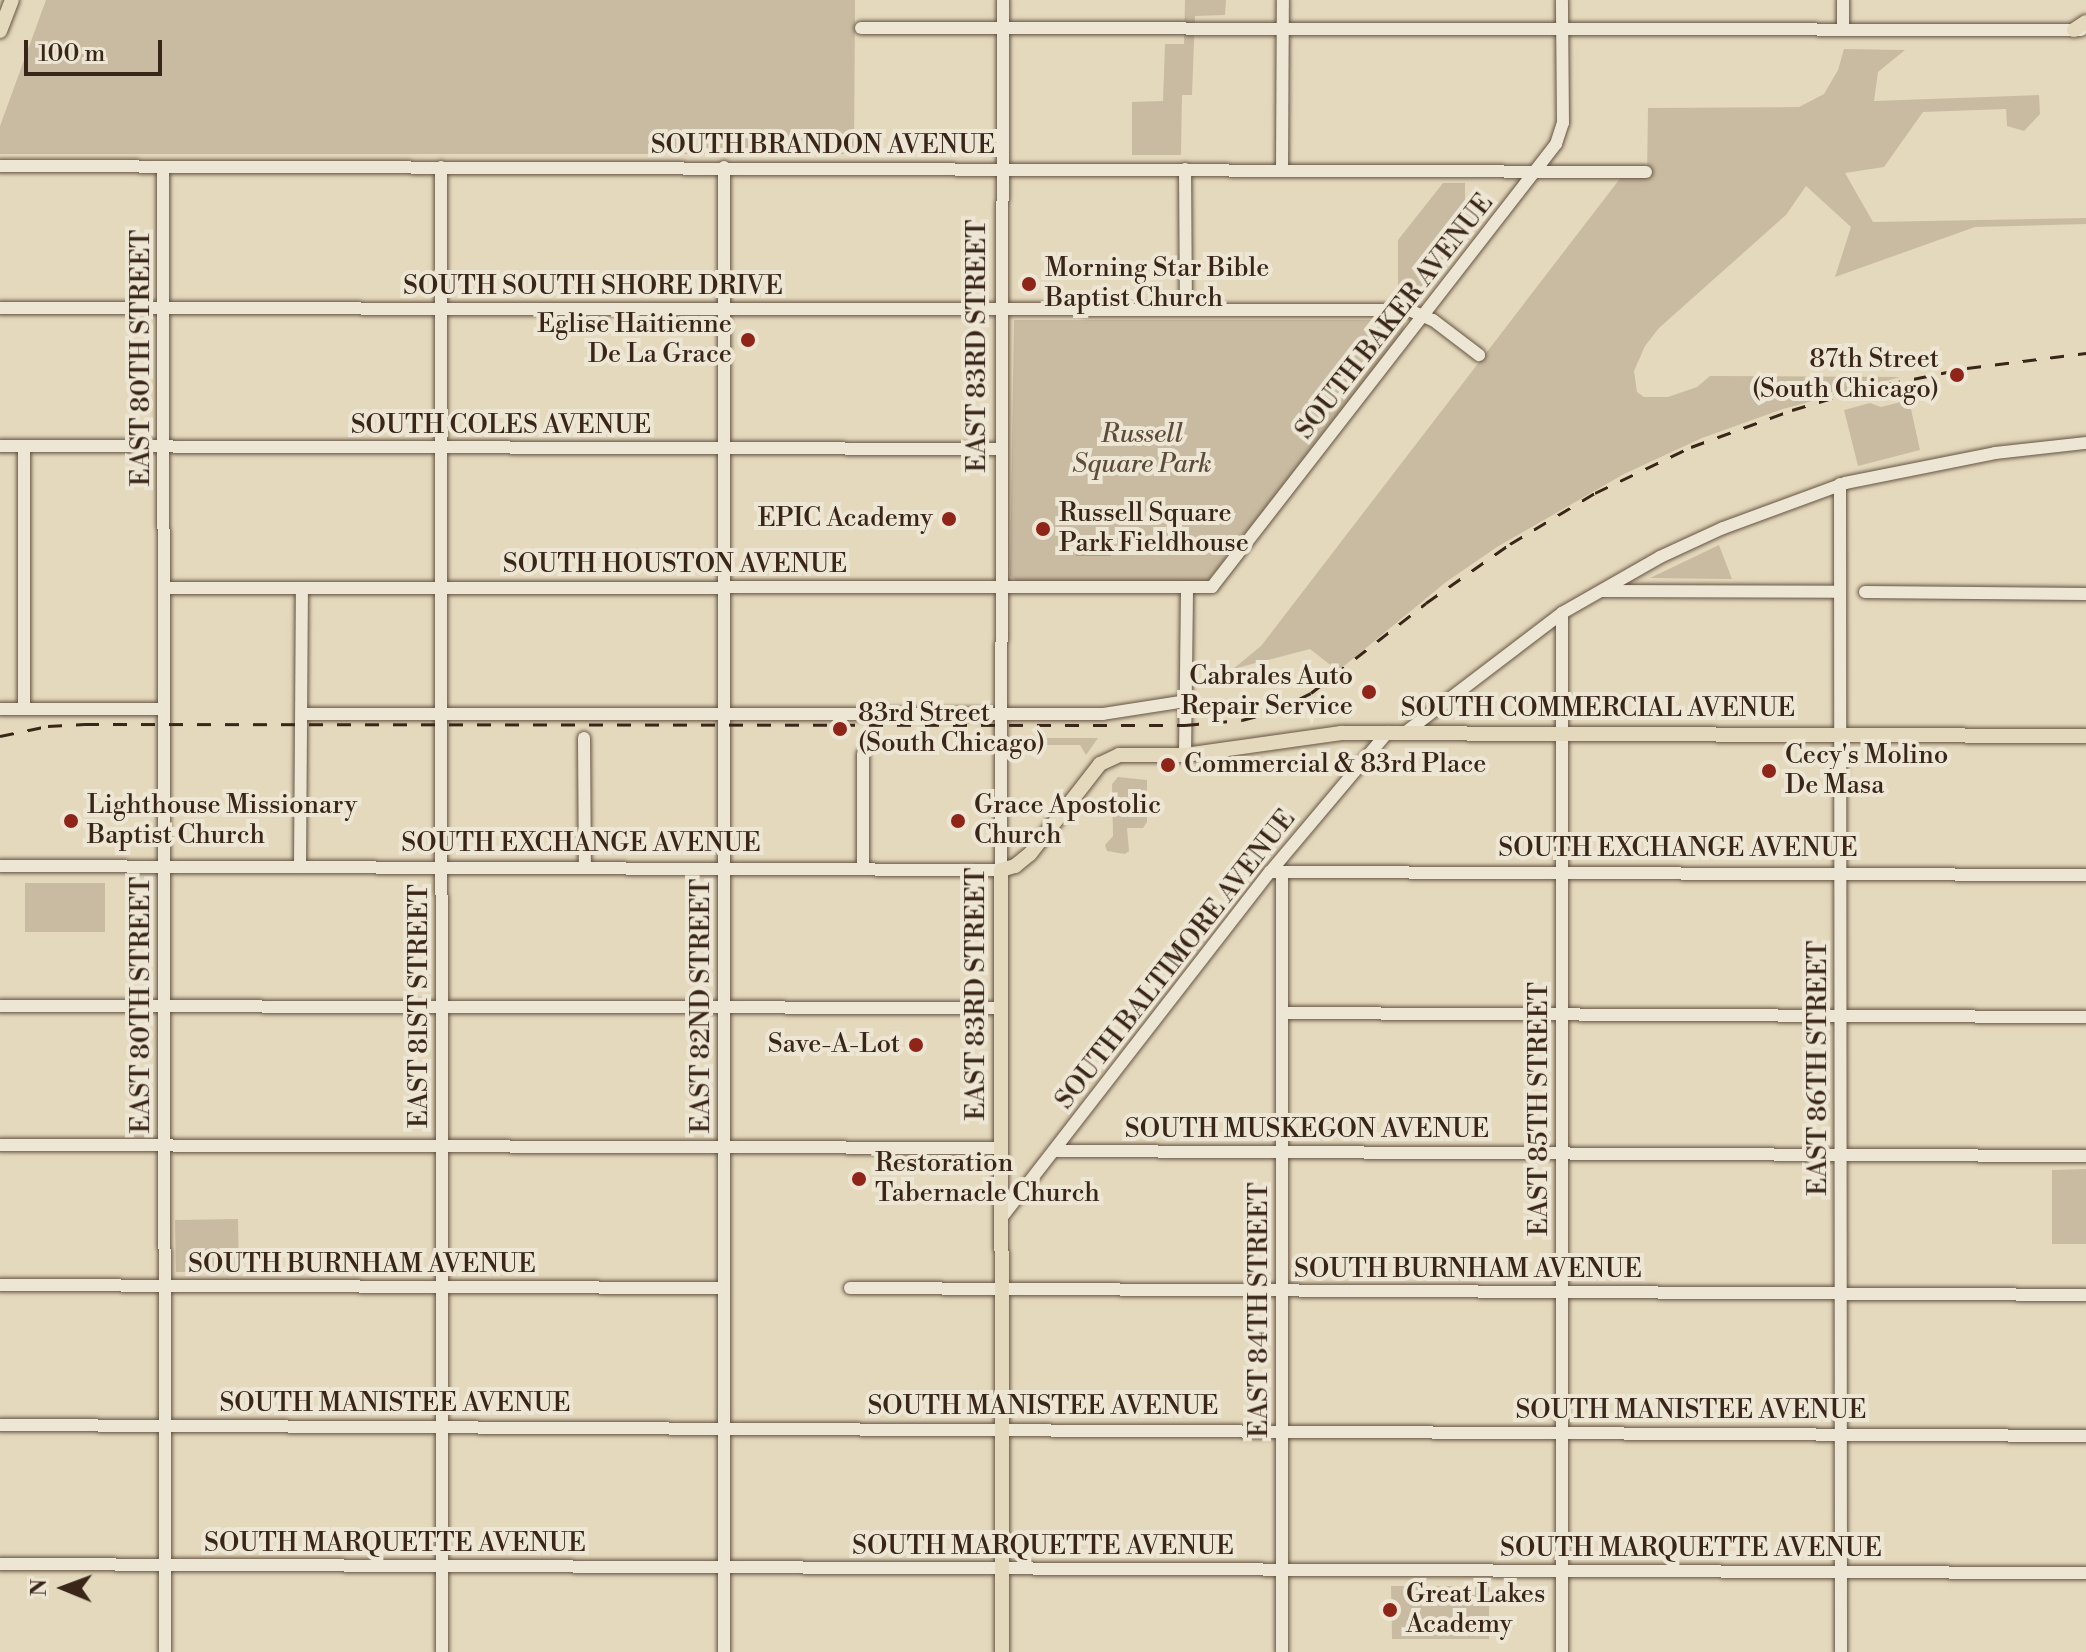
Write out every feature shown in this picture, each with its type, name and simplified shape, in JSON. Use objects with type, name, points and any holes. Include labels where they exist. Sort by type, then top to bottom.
[{"type":"main road","points":[[0,31],[12,0]]},
{"type":"main road","name":"SOUTH COMMERCIAL AVENUE","points":[[1001,870],[1015,866],[1030,854],[1094,770],[1111,757],[1185,755],[1325,735],[1388,732],[2086,736]]},
{"type":"main road","name":"EAST 83RD STREET","points":[[1001,870],[1002,1652]]},
{"type":"street","name":"EAST 83RD STREET","points":[[1001,870],[1003,0]]},
{"type":"street","points":[[1282,170],[1283,0]]},
{"type":"street","points":[[1562,0],[1562,30]]},
{"type":"street","points":[[1843,0],[1843,30]]},
{"type":"street","points":[[861,28],[1843,30],[2082,27]]},
{"type":"street","name":"SOUTH BAKER AVENUE","points":[[1187,587],[1212,587],[1556,144],[1563,123],[1562,30]]},
{"type":"street","name":"SOUTH BRANDON AVENUE","points":[[0,166],[1646,172]]},
{"type":"street","name":"EAST 80TH STREET","points":[[163,167],[165,1652]]},
{"type":"street","name":"EAST 81ST STREET","points":[[441,167],[442,1652]]},
{"type":"street","name":"EAST 82ND STREET","points":[[724,167],[724,1652]]},
{"type":"street","points":[[1185,169],[1186,310]]},
{"type":"street","name":"SOUTH SOUTH SHORE DRIVE","points":[[0,308],[1409,310],[1422,315]]},
{"type":"street","points":[[1422,315],[1479,355]]},
{"type":"street","points":[[1406,732],[1562,613],[1723,528],[1843,484],[1995,453],[2086,443]]},
{"type":"street","name":"SOUTH COLES AVENUE","points":[[0,446],[1001,449]]},
{"type":"street","points":[[24,446],[24,708]]},
{"type":"street","name":"EAST 86TH STREET","points":[[1841,1652],[1840,592],[1843,484]]},
{"type":"street","points":[[1185,755],[1187,587]]},
{"type":"street","name":"SOUTH HOUSTON AVENUE","points":[[164,588],[1187,587]]},
{"type":"street","points":[[300,867],[302,588]]},
{"type":"street","points":[[1599,591],[1840,592]]},
{"type":"street","points":[[1865,592],[2086,594]]},
{"type":"street","name":"EAST 85TH STREET","points":[[1562,613],[1562,1652]]},
{"type":"street","points":[[303,714],[1117,713],[1186,701]]},
{"type":"street","points":[[0,709],[164,709]]},
{"type":"street","name":"SOUTH BALTIMORE AVENUE","points":[[1002,1217],[1388,732]]},
{"type":"street","points":[[584,738],[585,868]]},
{"type":"street","points":[[863,754],[863,869]]},
{"type":"street","name":"SOUTH EXCHANGE AVENUE","points":[[0,866],[1001,870]]},
{"type":"street","name":"SOUTH EXCHANGE AVENUE","points":[[1276,872],[2086,875]]},
{"type":"street","name":"EAST 84TH STREET","points":[[1276,872],[1282,1013],[1282,1652]]},
{"type":"street","points":[[0,1006],[1001,1008]]},
{"type":"street","points":[[1282,1013],[2086,1017]]},
{"type":"street","points":[[0,1145],[1002,1148]]},
{"type":"street","name":"SOUTH MUSKEGON AVENUE","points":[[1055,1151],[2086,1156]]},
{"type":"street","name":"SOUTH BURNHAM AVENUE","points":[[0,1285],[724,1288]]},
{"type":"street","name":"SOUTH BURNHAM AVENUE","points":[[850,1288],[2086,1295]]},
{"type":"street","name":"SOUTH MANISTEE AVENUE","points":[[0,1425],[2086,1436]]},
{"type":"street","name":"SOUTH MARQUETTE AVENUE","points":[[0,1564],[2086,1573]]},
{"type":"green space","points":[[46,0],[855,0],[854,154],[0,154],[0,126]]},
{"type":"green space","points":[[1185,0],[1226,0],[1225,15],[1195,16],[1192,95],[1182,95],[1181,155],[1132,155],[1132,102],[1163,101],[1165,44],[1184,44]]},
{"type":"green space","points":[[1844,49],[1905,50],[1878,72],[1874,101],[2039,95],[2040,114],[2024,131],[2007,126],[2006,109],[1923,112],[1884,167],[1845,173],[1873,222],[2086,218],[2086,224],[1975,227],[1835,277],[1851,227],[1806,186],[1786,215],[1659,328],[1645,346],[1634,371],[1637,392],[1644,397],[1668,397],[1697,387],[1710,376],[1900,377],[1783,409],[1702,438],[1624,474],[1497,547],[1446,582],[1338,671],[1310,649],[1233,669],[1261,646],[1622,176],[1647,177],[1648,108],[1799,107],[1824,94],[1838,70]]},
{"type":"green space","points":[[1443,183],[1465,183],[1465,200],[1485,211],[1419,295],[1398,295],[1398,240]]},
{"type":"green space","name":"Russell Square Park","points":[[1014,320],[1402,320],[1405,323],[1402,332],[1207,582],[1017,581],[1010,576]]},
{"type":"green space","points":[[1909,400],[1920,450],[1858,466],[1844,410],[1870,403],[1881,407]]},
{"type":"green space","points":[[1719,545],[1732,579],[1650,578]]},
{"type":"green space","points":[[1017,738],[1098,738],[1086,755],[1080,745],[1024,745],[1017,751]]},
{"type":"green space","points":[[1118,777],[1147,780],[1147,822],[1143,828],[1127,828],[1129,851],[1125,854],[1107,851],[1105,845],[1113,836],[1112,784]]},
{"type":"green space","points":[[25,883],[105,883],[105,932],[25,932]]},
{"type":"green space","points":[[2086,1169],[2086,1244],[2052,1244],[2052,1170]]},
{"type":"green space","points":[[238,1219],[239,1272],[176,1272],[175,1220]]},
{"type":"green space","points":[[1391,1586],[1489,1586],[1489,1639],[1392,1639]]},
{"type":"shaded area","points":[[1076,536],[1111,536],[1111,556],[1076,556]]},
{"type":"railway","points":[[0,736],[48,726],[85,724],[1185,725],[1242,720],[1275,711],[1311,693],[1426,603],[1510,544],[1595,493],[1691,447],[1792,410],[1859,390],[1967,368],[2086,353]]},
{"type":"place","name":"Morning Star Bible Baptist Church","points":[[1029,284]]},
{"type":"place","name":"Eglise Haitienne De La Grace","points":[[748,340]]},
{"type":"place","name":"87th Street (South Chicago)","points":[[1957,375]]},
{"type":"place","name":"EPIC Academy","points":[[949,519]]},
{"type":"place","name":"Russell Square Park Fieldhouse","points":[[1043,529]]},
{"type":"place","name":"Cabrales Auto Repair Service","points":[[1369,692]]},
{"type":"place","name":"83rd Street (South Chicago)","points":[[840,729]]},
{"type":"place","name":"Commercial & 83rd Place","points":[[1168,765]]},
{"type":"place","name":"Cecy's Molino De Masa","points":[[1769,771]]},
{"type":"place","name":"Lighthouse Missionary Baptist Church","points":[[71,821]]},
{"type":"place","name":"Grace Apostolic Church","points":[[958,821]]},
{"type":"place","name":"Save-A-Lot","points":[[916,1045]]},
{"type":"place","name":"Restoration Tabernacle Church","points":[[859,1179]]},
{"type":"place","name":"Great Lakes Academy","points":[[1390,1610]]}]
